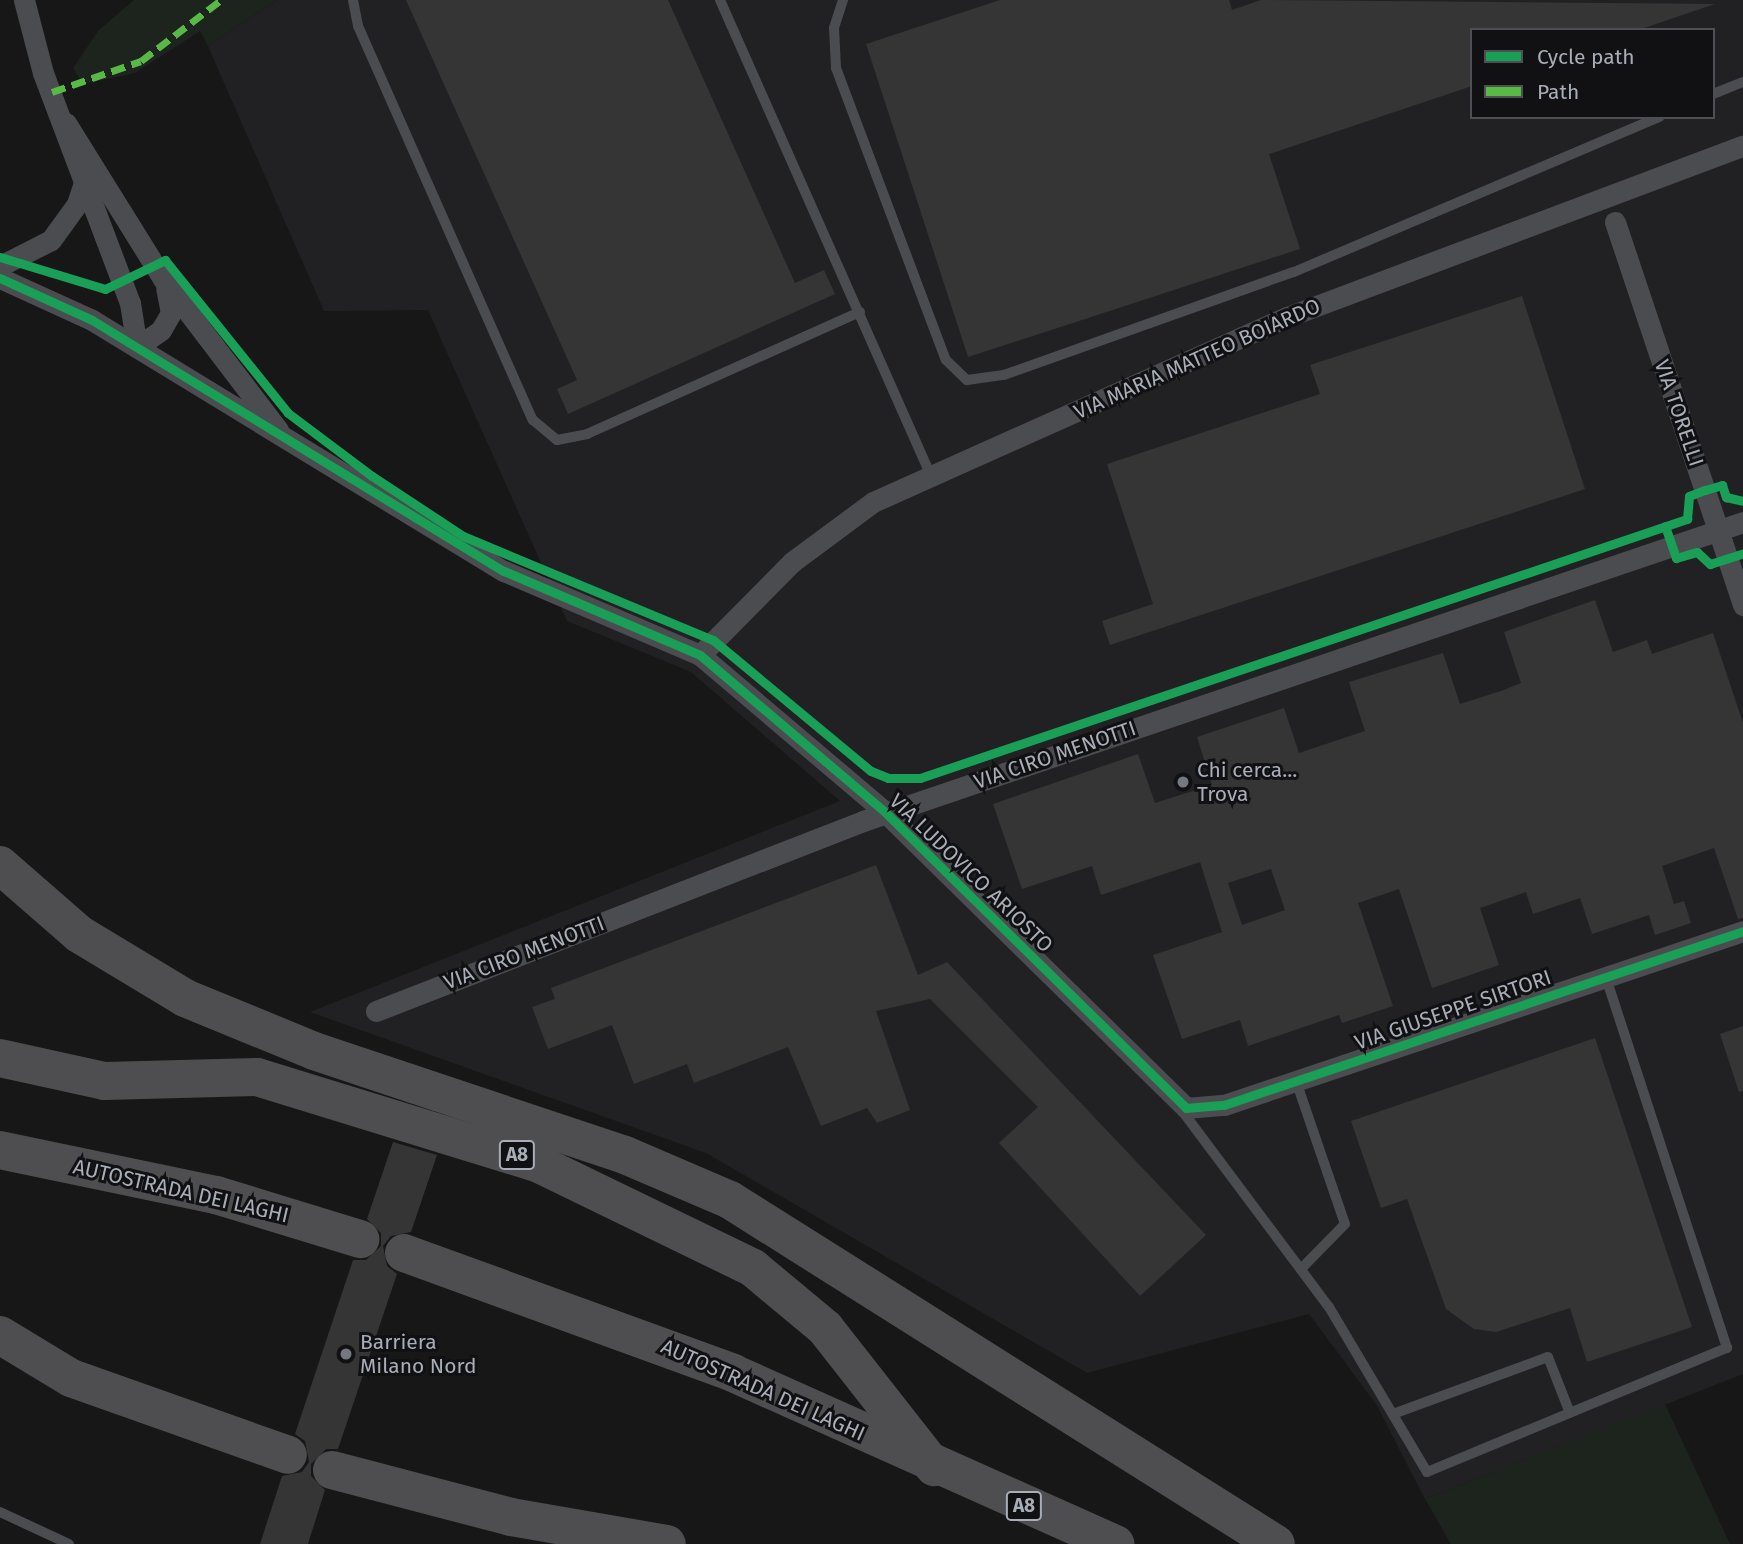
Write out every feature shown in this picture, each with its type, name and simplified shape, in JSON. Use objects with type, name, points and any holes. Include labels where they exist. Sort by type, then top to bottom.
[{"type":"highway","points":[[0,865],[79,934],[185,998],[314,1051],[625,1155],[730,1200],[1276,1544]]},
{"type":"highway","name":"A8","points":[[0,1058],[106,1081],[257,1077],[539,1164],[753,1268],[825,1328],[934,1467]]},
{"type":"highway","name":"AUTOSTRADA DEI LAGHI","points":[[0,1150],[216,1195],[360,1239]]},
{"type":"highway","name":"AUTOSTRADA DEI LAGHI","points":[[404,1253],[733,1373],[934,1467],[1115,1544]]},
{"type":"highway","points":[[0,1335],[71,1378],[288,1455]]},
{"type":"highway","points":[[332,1469],[511,1517],[667,1544]]},
{"type":"street","points":[[24,0],[43,73],[66,123],[130,303],[137,347],[161,330],[171,313],[163,279]]},
{"type":"street","points":[[66,123],[163,279],[290,446]]},
{"type":"street","name":"VIA MARIA MATTEO BOIARDO","points":[[700,655],[792,562],[873,502],[1287,317],[1743,146]]},
{"type":"street","points":[[0,267],[51,240],[77,204],[85,180]]},
{"type":"street","name":"VIA TORELLI","points":[[1615,222],[1743,605]]},
{"type":"street","name":"VIA LUDOVICO ARIOSTO","points":[[0,278],[137,347],[290,446],[504,571],[700,655],[886,813],[1174,1100]]},
{"type":"street","name":"VIA CIRO MENOTTI","points":[[376,1011],[886,813],[1743,522]]},
{"type":"street","name":"VIA GIUSEPPE SIRTORI","points":[[1174,1100],[1211,1109],[1743,931]]},
{"type":"lane","points":[[353,0],[358,26],[533,420],[557,440],[587,434],[860,312]]},
{"type":"lane","points":[[720,0],[931,476]]},
{"type":"lane","points":[[843,0],[834,28],[836,68],[946,360],[967,380],[1004,375],[1294,272],[1655,119]]},
{"type":"lane","points":[[1715,93],[1743,82]]},
{"type":"lane","points":[[1174,1100],[1301,1269],[1427,1472],[1727,1349],[1606,977]]},
{"type":"lane","points":[[1296,1081],[1345,1224],[1301,1269]]},
{"type":"lane","points":[[1393,1414],[1548,1357],[1570,1413]]},
{"type":"lane","points":[[0,1512],[69,1544]]},
{"type":"shaded area","points":[[134,0],[277,0],[208,46],[200,31],[135,73],[83,84],[73,68],[99,30]]},
{"type":"shaded area","points":[[277,0],[1743,0],[1743,1374],[1425,1499],[1376,1404],[1309,1314],[1087,1373],[706,1153],[310,1012],[840,801],[691,672],[567,621],[428,310],[324,311],[208,46]]},
{"type":"shaded area","points":[[1665,1404],[1730,1544],[1451,1544],[1425,1499]]},
{"type":"building","points":[[406,0],[668,0],[795,283],[824,270],[835,294],[568,414],[557,389],[577,380]]},
{"type":"building","points":[[1000,0],[1229,0],[1232,10],[1261,0],[1715,4],[1644,28],[1470,28],[1470,87],[1269,154],[1300,249],[968,357],[866,44]]},
{"type":"building","points":[[1522,296],[1585,489],[1110,645],[1102,621],[1153,604],[1107,464],[1320,394],[1310,365]]},
{"type":"building","points":[[1595,600],[1613,652],[1647,640],[1652,654],[1713,633],[1743,723],[1743,918],[1738,919],[1714,848],[1662,866],[1674,904],[1684,901],[1691,923],[1655,935],[1649,915],[1592,934],[1580,898],[1533,914],[1526,892],[1480,908],[1499,965],[1432,988],[1399,889],[1358,903],[1393,1006],[1342,1023],[1339,1015],[1248,1046],[1240,1020],[1182,1039],[1153,955],[1222,932],[1200,862],[1101,895],[1092,866],[1022,889],[993,804],[1138,754],[1155,803],[1212,785],[1197,737],[1284,708],[1299,753],[1365,731],[1349,682],[1443,653],[1460,704],[1504,690],[1521,683],[1504,632]],"holes":[[[1271,869],[1285,910],[1242,925],[1228,883]]]},
{"type":"building","points":[[876,865],[918,975],[947,962],[1206,1235],[1140,1296],[999,1143],[1038,1107],[930,999],[876,1011],[910,1110],[877,1123],[867,1108],[821,1126],[788,1047],[694,1083],[687,1064],[634,1084],[612,1025],[548,1049],[532,1007],[555,999],[551,988]]},
{"type":"building","points":[[1743,1026],[1743,1091],[1739,1092],[1720,1034]]},
{"type":"building","points":[[1595,1038],[1692,1327],[1587,1362],[1570,1308],[1496,1332],[1474,1329],[1446,1309],[1407,1199],[1381,1208],[1351,1121]]},
{"type":"building","name":"Barriera Milano Nord","points":[[393,1142],[437,1155],[411,1232],[391,1236],[383,1246],[387,1266],[397,1274],[338,1449],[326,1449],[311,1464],[311,1476],[325,1490],[308,1544],[260,1544],[282,1476],[302,1472],[309,1462],[305,1441],[295,1434],[353,1260],[366,1260],[381,1246],[381,1233],[367,1219]]},
{"type":"marked path","points":[[52,92],[141,61],[221,0]]},
{"type":"cycle path","points":[[0,257],[105,289],[165,260],[288,413],[372,476],[463,536],[713,640],[871,771],[888,778],[920,778],[1687,519],[1689,496],[1705,490],[1722,485],[1726,497],[1743,501]]},
{"type":"cycle path","points":[[0,278],[92,320],[504,571],[700,655],[886,813],[1186,1108],[1224,1105],[1743,931]]},
{"type":"cycle path","points":[[1665,526],[1676,558],[1697,552],[1710,564],[1743,553]]},
{"type":"place","name":"Chi cerca... Trova","points":[[1183,782]]},
{"type":"place","name":"Barriera Milano Nord","points":[[346,1354]]}]
